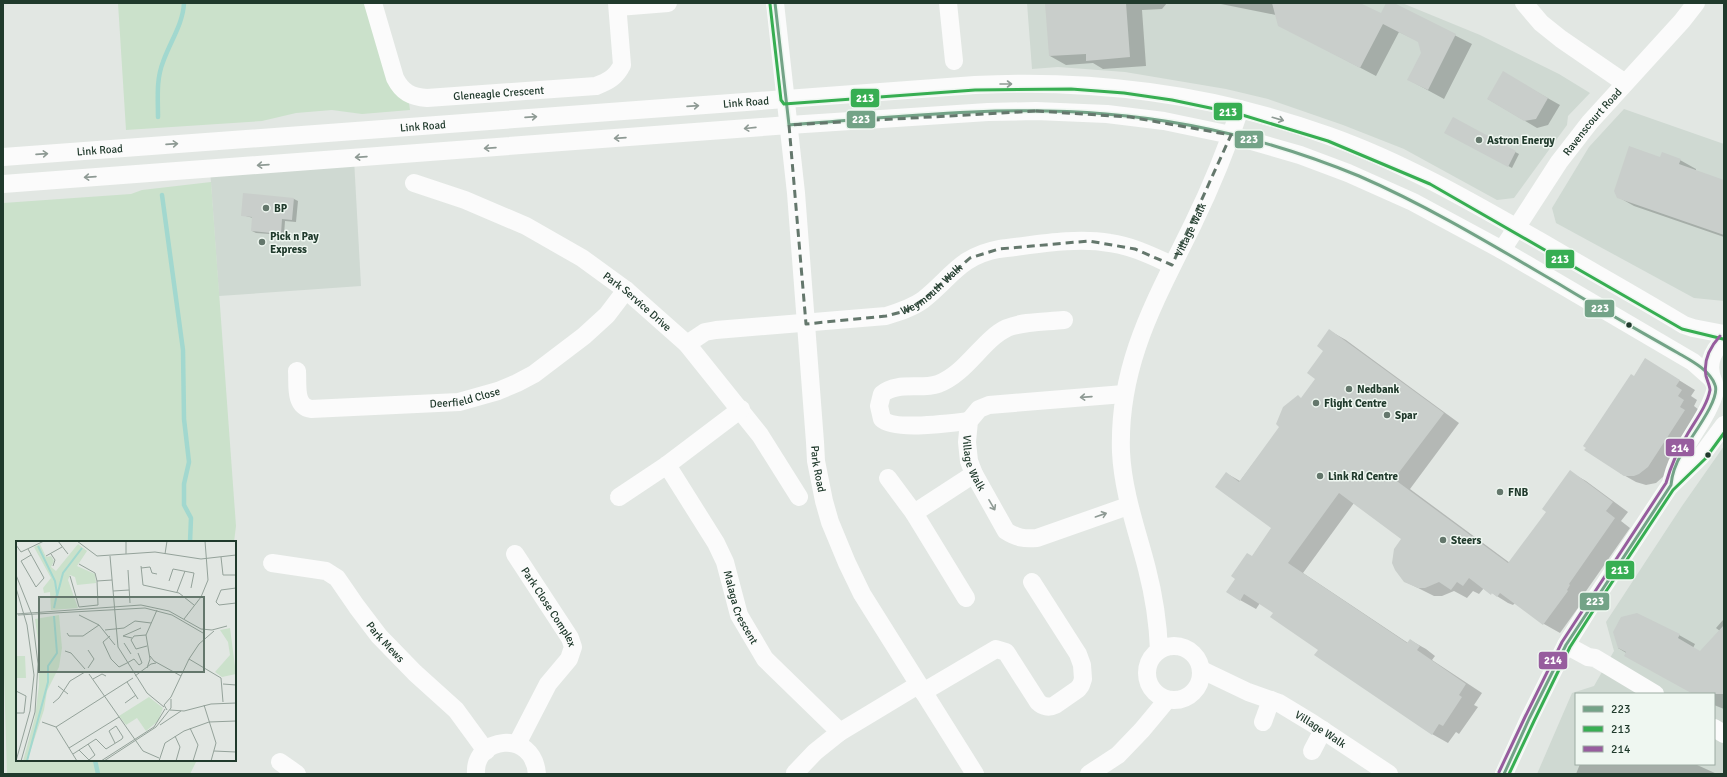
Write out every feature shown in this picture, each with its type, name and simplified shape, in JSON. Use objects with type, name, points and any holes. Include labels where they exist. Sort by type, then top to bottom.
[{"type":"street","name":"Gleneagle Crescent","points":[[373,3],[395,78],[399,85],[410,95],[427,98],[596,86],[607,82],[613,79],[619,72],[622,65],[618,5],[668,3]]},
{"type":"street","name":"Park Road","points":[[775,3],[796,193],[816,461],[830,522],[838,543],[862,594],[975,774]]},
{"type":"street","points":[[948,3],[954,61]]},
{"type":"street","points":[[1524,3],[1541,23],[1561,39],[1625,83]]},
{"type":"street","name":"Ravenscourt Road","points":[[1502,250],[1559,162],[1625,83],[1682,21],[1696,3]]},
{"type":"street","name":"Link Road","points":[[3,157],[982,84],[1071,84],[1108,86],[1173,95],[1240,109],[1289,122],[1357,147],[1432,180],[1684,325],[1724,334]]},
{"type":"street","name":"Village Walk","points":[[1159,650],[1156,604],[1128,506],[1121,452],[1124,394],[1134,352],[1152,308],[1221,162],[1232,135],[1240,109]]},
{"type":"street","points":[[3,184],[789,125],[988,112],[1036,110],[1164,121],[1232,135],[1300,155],[1348,172],[1407,199],[1502,250],[1693,362],[1717,387]]},
{"type":"street","name":"Park Service Drive","points":[[414,184],[465,200],[526,226],[582,258],[626,290],[687,344],[760,434],[799,497]]},
{"type":"street","name":"Weymouth Walk","points":[[687,344],[705,332],[886,316],[905,310],[922,300],[959,266],[970,258],[984,252],[999,249],[1083,241],[1104,242],[1135,249],[1172,265]]},
{"type":"street","name":"Deerfield Close","points":[[297,371],[300,402],[306,408],[311,409],[459,402],[517,384],[534,374],[584,336],[606,315],[626,290]]},
{"type":"street","points":[[968,421],[936,425],[890,424],[882,420],[879,406],[882,394],[892,388],[930,386],[947,380],[1005,329],[1018,324],[1064,320]]},
{"type":"street","points":[[1671,484],[1679,457],[1705,413],[1717,387],[1711,361],[1716,349],[1724,340]]},
{"type":"street","name":"Village Walk","points":[[1124,394],[989,405],[975,412],[968,421],[967,448],[969,461],[974,474],[1006,531],[1021,538],[1037,538],[1128,506]]},
{"type":"street","points":[[619,496],[667,465],[741,409]]},
{"type":"street","points":[[1504,774],[1529,719],[1566,645],[1671,484],[1701,456],[1724,426]]},
{"type":"street","name":"Malaga Crescent","points":[[667,465],[716,543],[725,562],[739,615],[757,648],[765,659],[840,732]]},
{"type":"street","points":[[914,513],[974,474]]},
{"type":"street","points":[[888,478],[914,513],[966,598]]},
{"type":"street","name":"Park Close Complex","points":[[515,554],[570,638],[573,647],[569,659],[548,684],[517,744]]},
{"type":"street","name":"Park Mews","points":[[272,563],[326,571],[337,578],[357,608],[379,636],[415,673],[456,710],[486,751]]},
{"type":"street","points":[[795,773],[821,746],[840,732],[920,688],[996,649],[1006,652],[1038,702],[1044,706],[1055,705],[1078,689],[1083,679],[1084,672],[1078,654],[1032,582]]},
{"type":"street","name":"Village Walk","points":[[1156,604],[1177,646]]},
{"type":"street","points":[[1566,645],[1588,658],[1595,658],[1653,693]]},
{"type":"street","points":[[1168,646],[1186,648],[1194,653],[1199,661],[1202,670],[1198,688],[1184,699],[1176,701],[1160,695],[1149,684],[1147,669],[1149,662],[1159,650],[1168,646]]},
{"type":"street","name":"Village Walk","points":[[1202,670],[1248,692],[1271,700],[1323,730],[1389,774]]},
{"type":"street","name":"Village Walk","points":[[1198,688],[1248,692]]},
{"type":"street","points":[[1089,774],[1118,755],[1134,737],[1160,695]]},
{"type":"street","points":[[1263,722],[1271,700]]},
{"type":"street","points":[[1715,729],[1724,734]]},
{"type":"street","points":[[1312,751],[1323,730]]},
{"type":"street","points":[[476,774],[478,762],[486,751],[496,744],[506,742],[517,744],[532,756],[536,765],[537,774]]},
{"type":"street","points":[[280,762],[297,774]]},
{"type":"highlighted area","points":[[1036,111],[1130,117],[1231,135],[1172,265],[1135,249],[1089,241],[999,249],[970,258],[923,300],[905,311],[886,316],[806,324],[789,125]]},
{"type":"shaded area","points":[[1027,3],[1402,3],[1480,35],[1559,74],[1590,93],[1568,116],[1567,125],[1514,198],[1497,200],[1404,149],[1343,125],[1268,99],[1226,89],[1125,72],[1058,67],[1032,69]]},
{"type":"shaded area","points":[[1624,109],[1724,144],[1724,301],[1694,298],[1556,223],[1552,208],[1589,147]]},
{"type":"shaded area","points":[[354,159],[361,286],[219,296],[210,169]]},
{"type":"shaded area","points":[[1724,446],[1724,774],[1537,774],[1572,693],[1594,686],[1614,651],[1606,622],[1682,506]]},
{"type":"green space","points":[[118,3],[364,3],[390,86],[409,103],[410,110],[362,114],[332,110],[296,113],[262,121],[126,130]]},
{"type":"green space","points":[[211,182],[236,526],[234,541],[16,541],[16,761],[196,761],[190,774],[7,774],[3,641],[3,203],[131,194],[142,190]]},
{"type":"building","points":[[1045,3],[1126,3],[1130,57],[1086,61],[1086,54],[1049,56]]},
{"type":"building","points":[[1272,3],[1360,3],[1381,13],[1386,3],[1394,3],[1456,34],[1428,90],[1407,80],[1421,53],[1418,42],[1383,24],[1360,68],[1278,26]]},
{"type":"building","points":[[1503,71],[1548,98],[1536,119],[1524,121],[1487,99]]},
{"type":"building","points":[[1453,117],[1516,151],[1508,167],[1444,133]]},
{"type":"building","points":[[1629,146],[1660,157],[1662,152],[1681,159],[1679,164],[1724,180],[1724,235],[1617,198],[1614,191]]},
{"type":"building","points":[[243,193],[294,198],[292,220],[282,219],[281,234],[251,231],[252,217],[241,216]]},
{"type":"building","name":"Link Rd Centre","points":[[1329,329],[1444,413],[1394,479],[1508,563],[1546,512],[1542,509],[1570,470],[1613,502],[1606,511],[1615,518],[1569,584],[1568,591],[1543,625],[1500,593],[1497,597],[1492,593],[1491,595],[1469,578],[1463,586],[1457,582],[1451,590],[1439,582],[1425,588],[1418,588],[1404,582],[1395,570],[1392,563],[1394,549],[1401,539],[1339,493],[1288,563],[1407,643],[1410,639],[1420,646],[1417,650],[1466,684],[1459,695],[1462,697],[1443,726],[1439,724],[1432,735],[1314,655],[1318,650],[1270,617],[1273,613],[1244,594],[1240,601],[1226,592],[1235,579],[1231,576],[1247,553],[1252,556],[1271,528],[1215,487],[1226,472],[1239,482],[1279,427],[1276,424],[1283,407],[1298,395],[1301,398],[1315,379],[1307,373],[1323,351],[1317,346]]},
{"type":"building","points":[[1645,358],[1680,380],[1676,386],[1682,390],[1678,396],[1684,400],[1680,407],[1685,410],[1648,467],[1634,476],[1624,476],[1584,450],[1586,448],[1583,446],[1631,374],[1634,376]]},
{"type":"building","points":[[1637,613],[1680,634],[1678,638],[1700,651],[1724,625],[1724,694],[1691,693],[1624,656],[1626,652],[1618,648],[1613,632],[1621,617]]},
{"type":"waterway","points":[[158,117],[159,76],[166,55],[179,26],[184,3]]},
{"type":"waterway","points":[[162,195],[183,350],[184,419],[189,462],[184,484],[184,505],[191,518],[190,541]]},
{"type":"waterway","points":[[95,761],[98,774]]},
{"type":"transit line","name":"223","points":[[775,3],[789,125],[948,113],[1027,111],[1106,114],[1138,117],[1235,135],[1298,153],[1329,164],[1359,176],[1410,200],[1485,241],[1688,359],[1709,375],[1715,385],[1716,392],[1709,409],[1678,461],[1673,472],[1671,485],[1566,645],[1529,719],[1504,774]]},
{"type":"transit line","name":"213","points":[[770,4],[781,100],[784,104],[975,90],[1071,89],[1124,93],[1172,100],[1239,114],[1328,141],[1430,184],[1682,329],[1723,339]]},
{"type":"transit line","name":"214","points":[[1499,772],[1562,642],[1666,483],[1678,452],[1704,408],[1710,390],[1705,370],[1706,359],[1710,349],[1720,336]]},
{"type":"transit line","name":"213","points":[[1509,774],[1570,647],[1673,490],[1705,459],[1724,433]]},
{"type":"place","name":"Astron Energy","points":[[1479,140]]},
{"type":"place","name":"BP","points":[[266,208]]},
{"type":"place","name":"Pick n Pay Express","points":[[262,242]]},
{"type":"place","name":"Nedbank","points":[[1349,389]]},
{"type":"place","name":"Flight Centre","points":[[1316,403]]},
{"type":"place","name":"Spar","points":[[1387,415]]},
{"type":"place","name":"Link Rd Centre","points":[[1320,476]]},
{"type":"place","name":"FNB","points":[[1500,492]]},
{"type":"place","name":"Steers","points":[[1443,540]]}]
